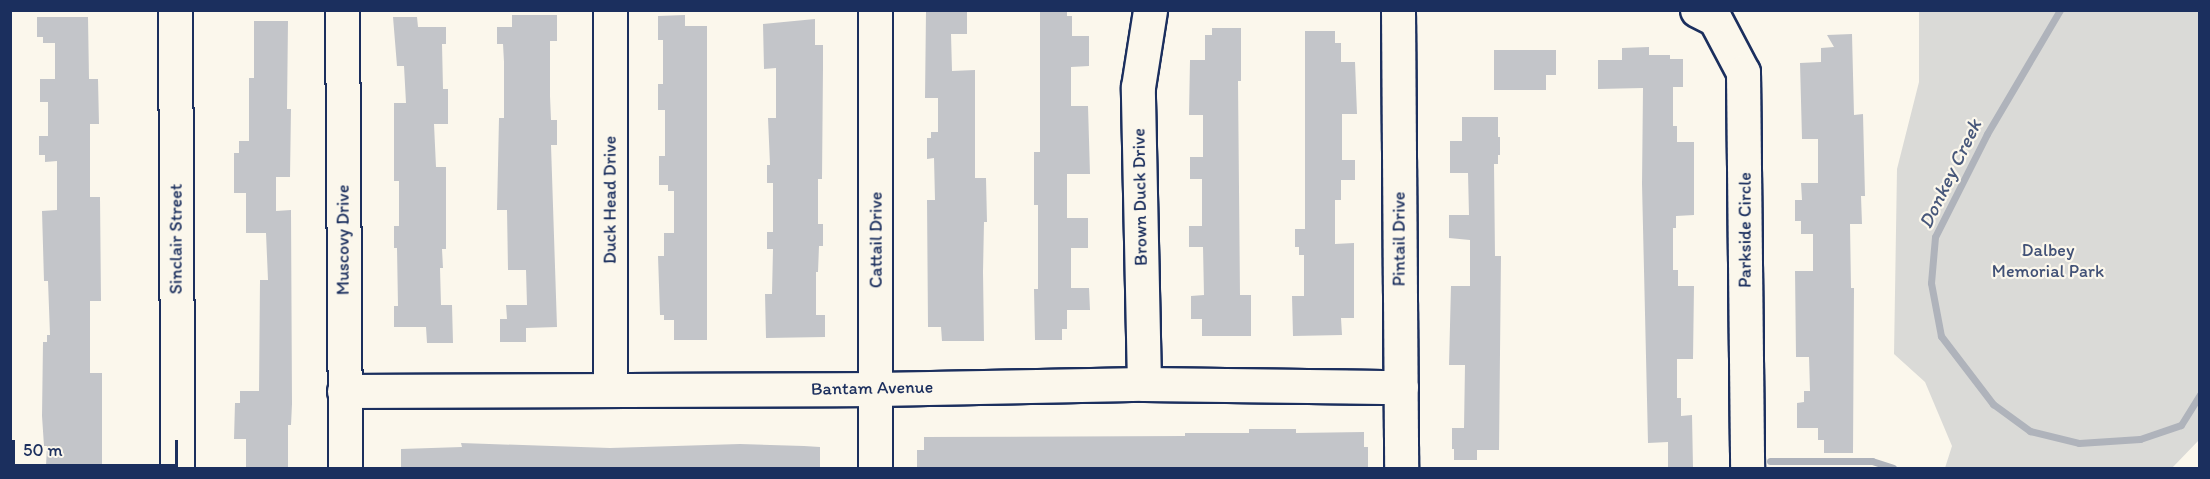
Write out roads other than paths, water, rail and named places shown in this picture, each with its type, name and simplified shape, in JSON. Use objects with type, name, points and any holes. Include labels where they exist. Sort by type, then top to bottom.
[{"type":"street","name":"Sinclair Street","points":[[175,10],[177,468]]},
{"type":"street","name":"Muscovy Drive","points":[[342,10],[345,468]]},
{"type":"street","name":"Duck Head Drive","points":[[610,10],[610,389]]},
{"type":"street","name":"Cattail Drive","points":[[875,10],[877,389],[875,468]]},
{"type":"street","name":"Brown Duck Drive","points":[[1144,384],[1138,87],[1150,10]]},
{"type":"street","name":"Pintail Drive","points":[[1398,10],[1401,468]]},
{"type":"street","name":"Parkside Circle","points":[[1697,10],[1715,19],[1743,72],[1747,468]]},
{"type":"street","name":"Bantam Avenue","points":[[344,391],[877,389],[1144,384],[1401,387]]},
{"type":"waterway","name":"Donkey Creek","points":[[2060,10],[1987,134],[1935,237],[1931,283],[1941,336],[1993,404],[2030,431],[2079,443],[2140,439],[2181,425],[2200,395]]},
{"type":"waterway","points":[[1770,461],[1872,461],[1893,468]]},
{"type":"park label","name":"Dalbey Memorial Park","points":[[2048,261]]}]
